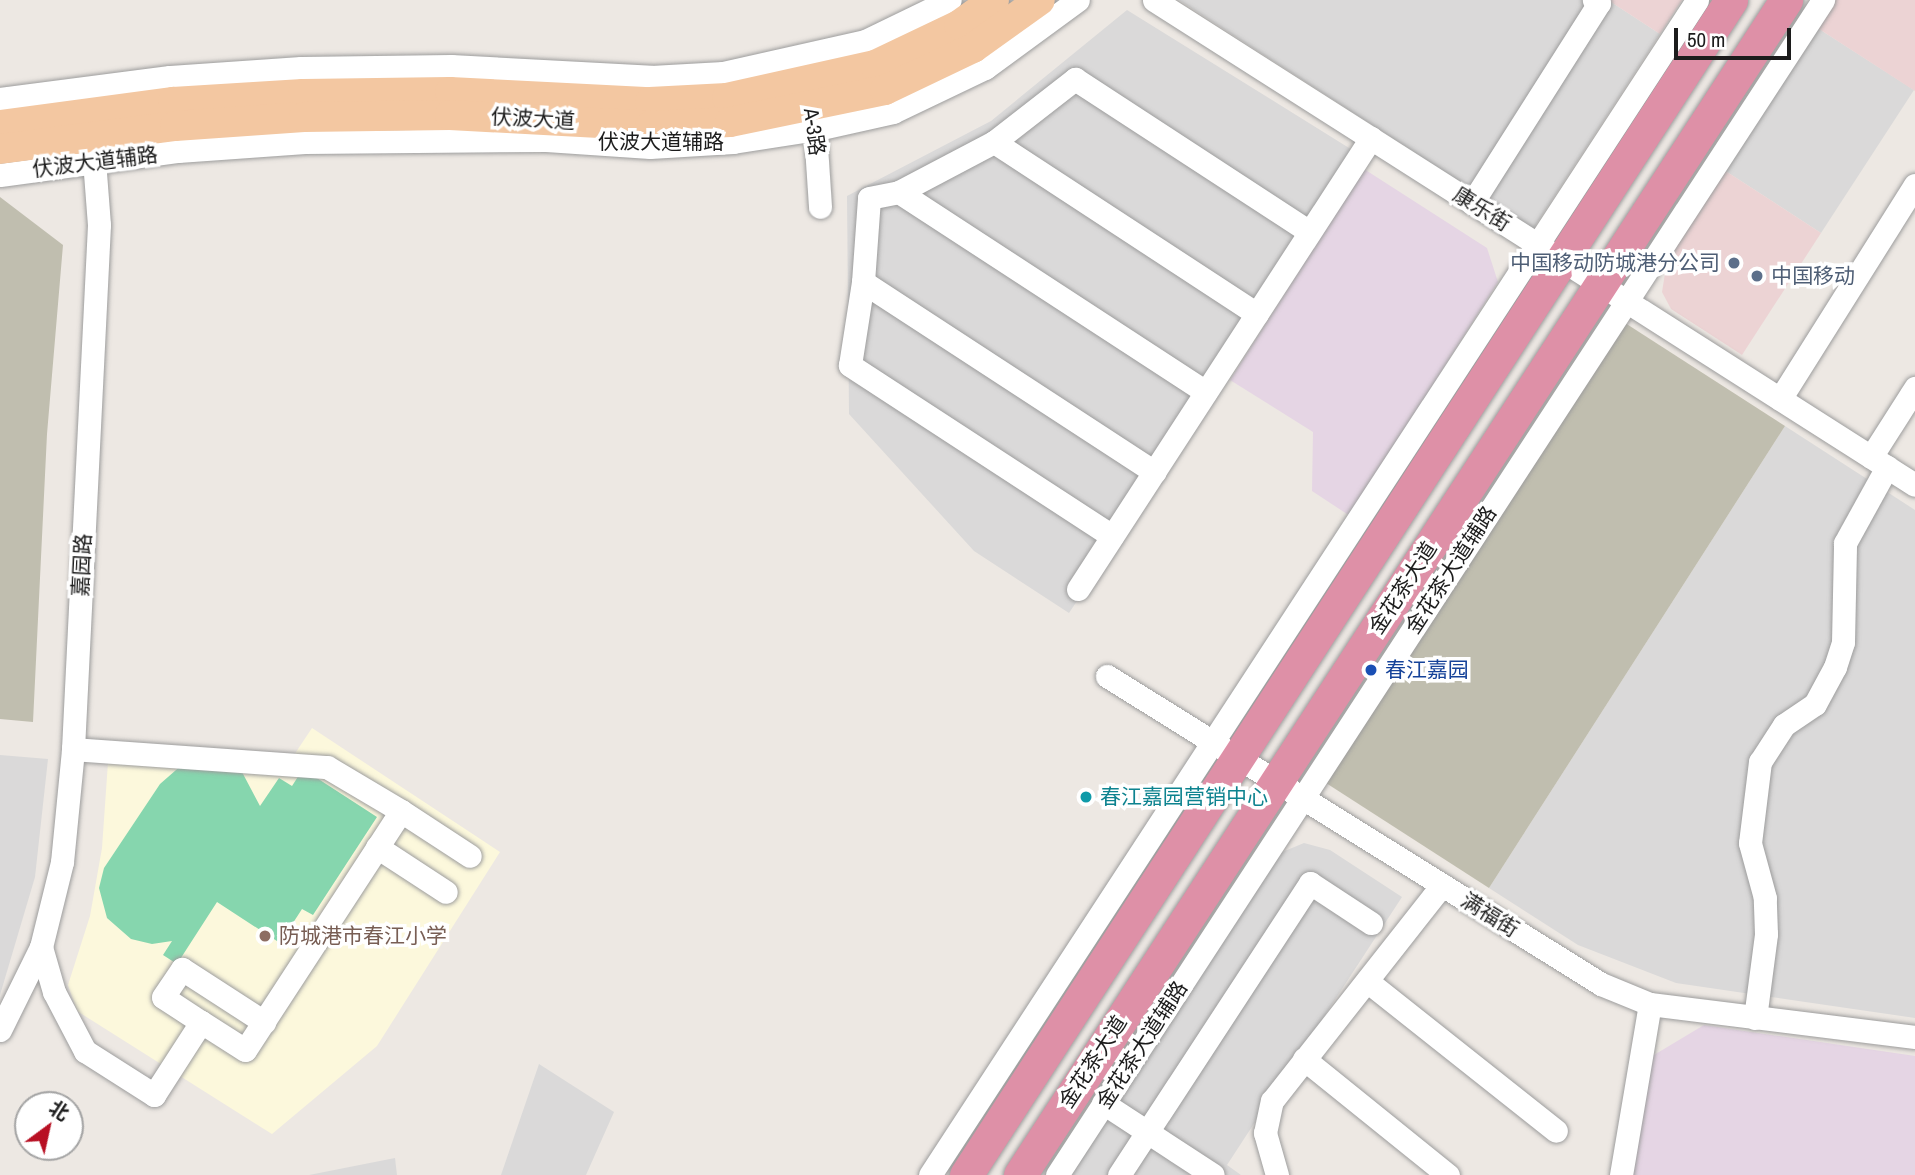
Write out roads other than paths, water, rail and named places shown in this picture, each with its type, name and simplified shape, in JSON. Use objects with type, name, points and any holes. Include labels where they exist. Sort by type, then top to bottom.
[{"type":"highway","points":[[966,1175],[1225,750],[1550,252],[1731,0]]},
{"type":"highway","name":"金花茶大道","points":[[1020,1175],[1289,790],[1614,293],[1786,0]]},
{"type":"main road","name":"伏波大道","points":[[0,125],[450,115],[650,126],[730,122],[809,95],[888,60],[959,25],[994,0]]},
{"type":"main road","name":"伏波大道","points":[[0,149],[91,125],[303,93],[450,92],[663,102],[885,90],[962,54],[1040,0]]},
{"type":"main road","points":[[450,115],[546,140]]},
{"type":"street","name":"伏波大道辅路","points":[[0,99],[91,125],[305,142],[546,140],[650,147],[716,144],[809,95],[865,41],[950,0]]},
{"type":"street","name":"伏波大道辅路","points":[[809,95],[893,112],[985,68],[1078,0]]},
{"type":"street","name":"康乐街","points":[[1154,0],[1915,485]]},
{"type":"street","points":[[1472,203],[1599,3],[1594,0]]},
{"type":"street","points":[[1550,252],[1696,0]]},
{"type":"street","points":[[1614,293],[1823,0]]},
{"type":"street","points":[[1112,536],[850,366],[863,282],[869,198],[899,192],[994,142],[1075,79],[1310,232]]},
{"type":"street","name":"A-3路","points":[[809,95],[820,207]]},
{"type":"street","name":"伏波大道辅路","points":[[0,175],[91,125]]},
{"type":"street","name":"嘉园路","points":[[0,1030],[41,947],[62,862],[73,749],[99,225],[91,125]]},
{"type":"street","points":[[1078,589],[1371,138]]},
{"type":"street","points":[[994,142],[1257,314]]},
{"type":"street","points":[[1780,399],[1915,185]]},
{"type":"street","points":[[899,192],[1206,392]]},
{"type":"street","points":[[863,282],[1154,472]]},
{"type":"street","points":[[1755,1018],[1766,934],[1765,898],[1750,843],[1760,762],[1784,725],[1815,704],[1835,667],[1843,642],[1845,543],[1879,462],[1915,388]]},
{"type":"street","name":"满福街","points":[[1107,676],[1601,984],[1650,1004],[1915,1037]]},
{"type":"street","points":[[73,749],[327,766],[470,856]]},
{"type":"street","points":[[930,1175],[1225,750]]},
{"type":"street","name":"金花茶大道辅路","points":[[1057,1175],[1103,1103],[1289,790]]},
{"type":"street","points":[[264,1022],[182,969],[163,997],[245,1050],[264,1022],[401,811]]},
{"type":"street","points":[[377,847],[446,892]]},
{"type":"street","points":[[1119,1175],[1310,883],[1371,923]]},
{"type":"street","points":[[1277,1175],[1266,1146],[1266,1122],[1278,1092],[1442,885]]},
{"type":"street","points":[[41,947],[54,992],[85,1051],[154,1095],[201,1022]]},
{"type":"street","points":[[1367,981],[1556,1131]]},
{"type":"street","points":[[1621,1175],[1650,1004]]},
{"type":"street","points":[[1304,1059],[1448,1175]]},
{"type":"street","points":[[1103,1103],[1213,1175]]},
{"type":"place","name":"中国移动防城港分公司","points":[[1734,263]]},
{"type":"place","name":"中国移动","points":[[1757,276]]},
{"type":"place","name":"春江嘉园","points":[[1371,670]]},
{"type":"place","name":"春江嘉园营销中心","points":[[1086,797]]},
{"type":"place","name":"防城港市春江小学","points":[[265,936]]}]
